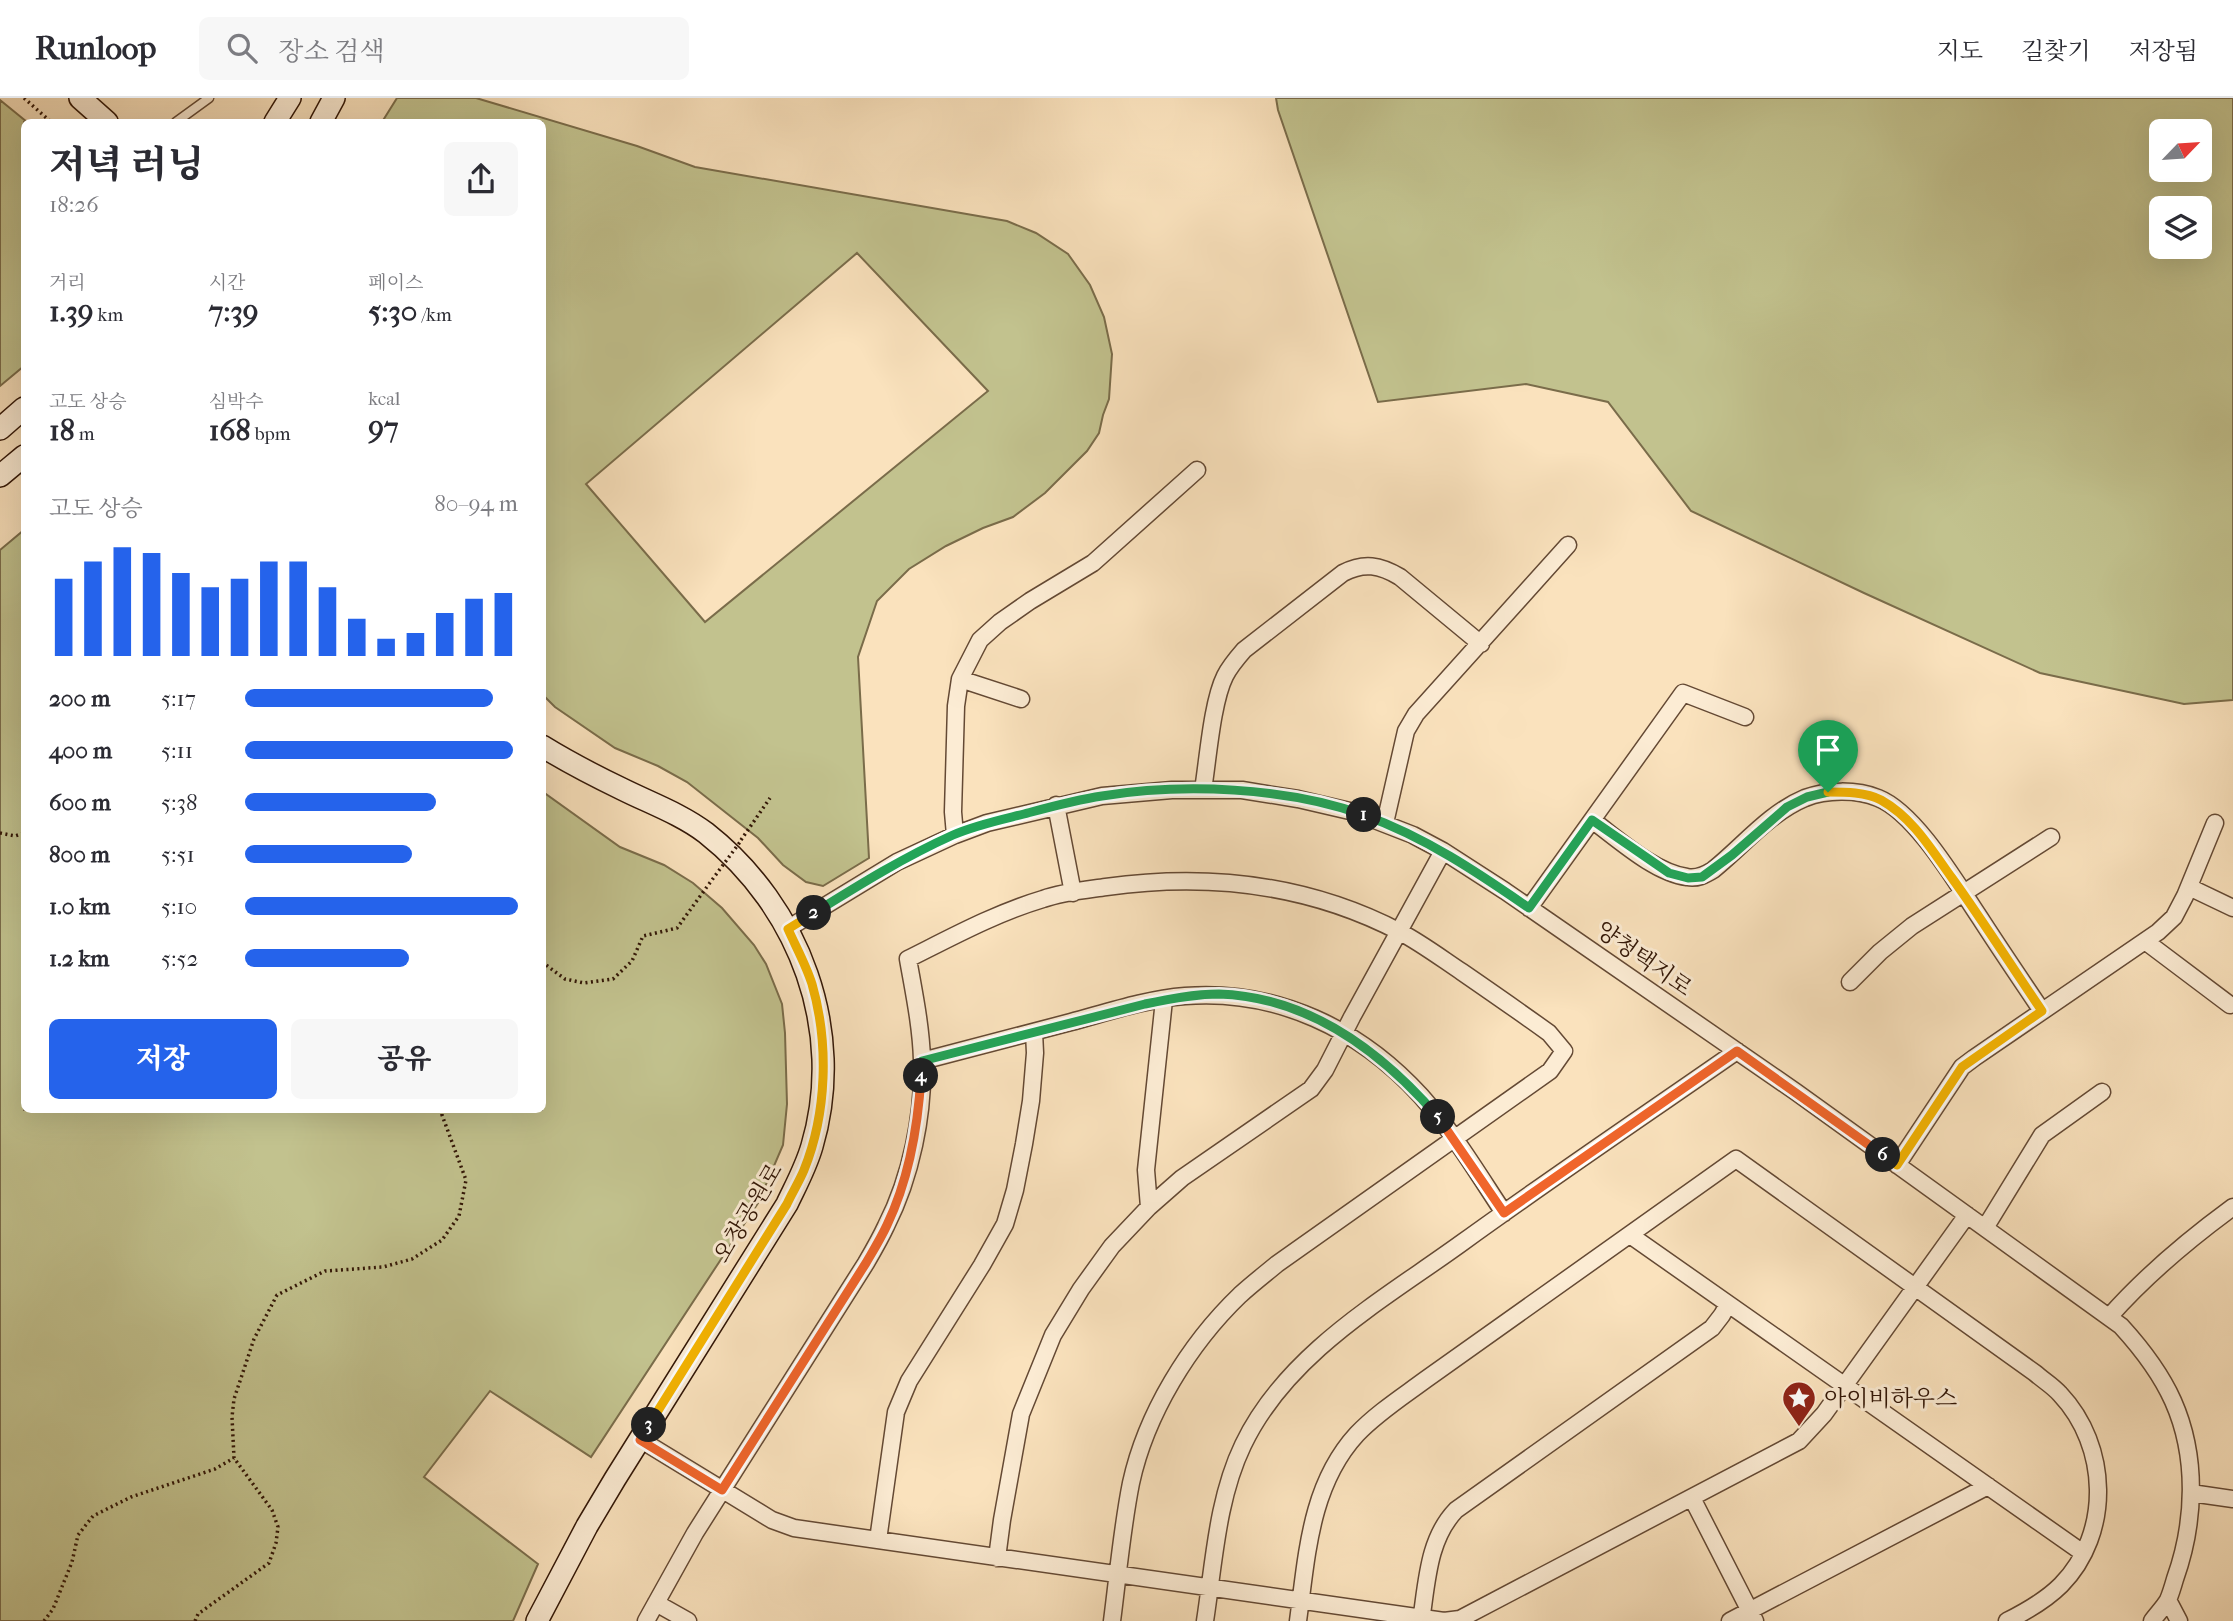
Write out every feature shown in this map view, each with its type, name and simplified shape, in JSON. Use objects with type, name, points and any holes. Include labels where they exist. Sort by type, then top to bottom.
[{"type":"street","points":[[80,98],[104,119]]},
{"type":"street","points":[[277,119],[290,98]]},
{"type":"street","points":[[323,119],[334,98]]},
{"type":"street","points":[[0,429],[21,411]]},
{"type":"street","points":[[0,476],[21,458]]},
{"type":"street","points":[[955,835],[953,812],[956,706],[960,679],[980,640],[1030,601],[1093,563],[1197,470]]},
{"type":"street","points":[[1385,823],[1406,731],[1416,715],[1568,545]]},
{"type":"street","points":[[1203,790],[1218,698],[1232,664],[1244,650],[1343,573],[1355,567],[1370,565],[1385,568],[1400,577],[1481,644]]},
{"type":"street","points":[[960,679],[1021,699]]},
{"type":"street","points":[[1529,908],[1684,693],[1745,717]]},
{"type":"street","name":"오창공원로","points":[[537,1621],[587,1526],[787,1204],[804,1171],[819,1117],[823,1058],[819,1015],[811,982],[788,929],[768,897],[742,867],[706,833],[671,812],[621,789],[546,748]]},
{"type":"street","name":"양청택지로","points":[[788,929],[879,873],[955,835],[987,823],[1102,796],[1172,790],[1242,790],[1354,812],[1413,835],[1443,851],[1529,908],[1737,1051],[2121,1326],[2159,1373],[2174,1402],[2190,1468],[2191,1509],[2183,1557],[2168,1600],[2152,1621]]},
{"type":"street","points":[[1592,820],[1669,873],[1688,878],[1702,877],[1787,807],[1807,797],[1828,792],[1878,798],[1902,814],[1919,832],[2042,1011]]},
{"type":"street","points":[[1056,805],[1073,892]]},
{"type":"street","points":[[1897,1165],[1962,1067],[2158,932],[2174,917],[2215,823]]},
{"type":"street","points":[[1850,982],[1880,952],[1912,926],[2051,837]]},
{"type":"street","points":[[997,1558],[1021,1414],[1053,1335],[1081,1289],[1112,1246],[1149,1207],[1182,1178],[1311,1089],[1325,1070],[1443,851]]},
{"type":"street","points":[[646,1621],[695,1533],[866,1263],[887,1224],[912,1152],[920,1105],[922,1061],[919,1018],[908,959],[1006,913],[1045,898],[1073,892],[1131,883],[1175,880],[1252,884],[1291,891],[1327,901],[1399,931],[1549,1033],[1564,1051],[1550,1070],[1277,1264],[1239,1296],[1208,1331],[1182,1366],[1160,1404],[1144,1443],[1132,1481],[1112,1621]]},
{"type":"street","points":[[2189,887],[2233,908]]},
{"type":"street","points":[[2145,941],[2230,1005]]},
{"type":"street","points":[[922,1061],[1182,996],[1220,994],[1261,1000],[1296,1010],[1343,1033],[1396,1071],[1427,1104],[1453,1138],[1504,1213]]},
{"type":"street","points":[[1149,1207],[1146,1170],[1164,1000]]},
{"type":"street","points":[[878,1540],[896,1412],[909,1381],[1005,1224],[1024,1144],[1033,1077],[1034,1031]]},
{"type":"street","points":[[1205,1621],[1221,1515],[1230,1480],[1242,1446],[1282,1385],[1338,1332],[1737,1051]]},
{"type":"street","points":[[1985,1228],[2042,1135],[2102,1092]]},
{"type":"street","points":[[1298,1621],[1317,1504],[1342,1453],[1358,1433],[1390,1405],[1736,1159],[2035,1373],[2059,1393],[2073,1410],[2094,1455],[2099,1481],[2098,1507],[2093,1531],[2076,1566],[2054,1591],[2035,1606],[2007,1621]]},
{"type":"street","points":[[2109,1317],[2127,1296],[2184,1243],[2233,1207]]},
{"type":"street","points":[[640,1440],[772,1520],[794,1528],[1422,1619],[1460,1619],[1799,1441],[1845,1386],[1967,1215]]},
{"type":"street","points":[[1630,1235],[2083,1553]]},
{"type":"street","points":[[1422,1619],[1429,1570],[1436,1540],[1444,1522],[1456,1510],[1712,1328],[1728,1304]]},
{"type":"street","points":[[1730,1621],[1753,1616],[1988,1486]]},
{"type":"street","points":[[2190,1493],[2233,1499]]},
{"type":"street","points":[[1692,1498],[1753,1616]]},
{"type":"street","points":[[2168,1600],[2179,1621]]},
{"type":"street","points":[[656,1603],[688,1621]]},
{"type":"lane","points":[[180,119],[209,98]]},
{"type":"path","points":[[24,98],[48,119]]},
{"type":"path","points":[[546,965],[565,979],[584,983],[613,979],[632,961],[643,936],[677,928],[689,915],[770,798]]},
{"type":"path","points":[[0,833],[15,836],[21,834]]},
{"type":"path","points":[[195,1621],[198,1614],[269,1563],[276,1543],[278,1527],[272,1510],[234,1458],[234,1399],[254,1339],[277,1295],[325,1271],[383,1267],[412,1259],[442,1240],[459,1216],[466,1180],[442,1113]]},
{"type":"path","points":[[44,1621],[53,1609],[72,1562],[78,1535],[93,1516],[131,1497],[215,1469],[234,1458]]},
{"type":"green space","points":[[397,98],[476,98],[637,146],[695,167],[1007,221],[1036,233],[1068,254],[1090,285],[1104,317],[1112,354],[1109,399],[1099,433],[1087,451],[1045,493],[1013,517],[946,546],[909,569],[877,601],[858,657],[869,858],[823,886],[806,882],[783,865],[758,838],[687,782],[615,748],[546,698],[546,119],[384,119]],"holes":[[[857,253],[988,391],[705,622],[586,484]]]},
{"type":"green space","points":[[1276,98],[2233,98],[2233,700],[2184,704],[2040,673],[1691,511],[1608,402],[1526,384],[1378,402]]},
{"type":"green space","points":[[0,100],[23,119],[21,119],[21,368],[0,386]]},
{"type":"green space","points":[[21,532],[21,1113],[546,1113],[546,794],[620,847],[664,865],[693,883],[722,908],[754,945],[766,964],[782,1004],[785,1033],[787,1104],[783,1145],[758,1203],[591,1457],[490,1391],[424,1477],[538,1564],[513,1621],[0,1621],[0,550]]},
{"type":"place","name":"아이비하우스","points":[[1799,1428]]},
{"type":"route","points":[[1172,790],[1242,790],[1298,799],[1354,812],[1385,823],[1443,851],[1529,908],[1592,820],[1669,873],[1688,878],[1702,877],[1787,807],[1807,797],[1828,792],[1878,798],[1902,814],[1919,832],[1963,893],[2042,1011],[1962,1067],[1897,1165],[1737,1051],[1504,1213],[1439,1118],[1420,1096],[1396,1071],[1343,1033],[1296,1010],[1261,1000],[1220,994],[1182,996],[1145,1004],[922,1061],[920,1105],[912,1152],[887,1224],[866,1263],[722,1490],[640,1440],[787,1204],[804,1171],[812,1145],[819,1117],[822,1087],[823,1058],[819,1015],[811,982],[788,929],[897,863],[987,823],[1056,805],[1102,796],[1172,790]]}]
